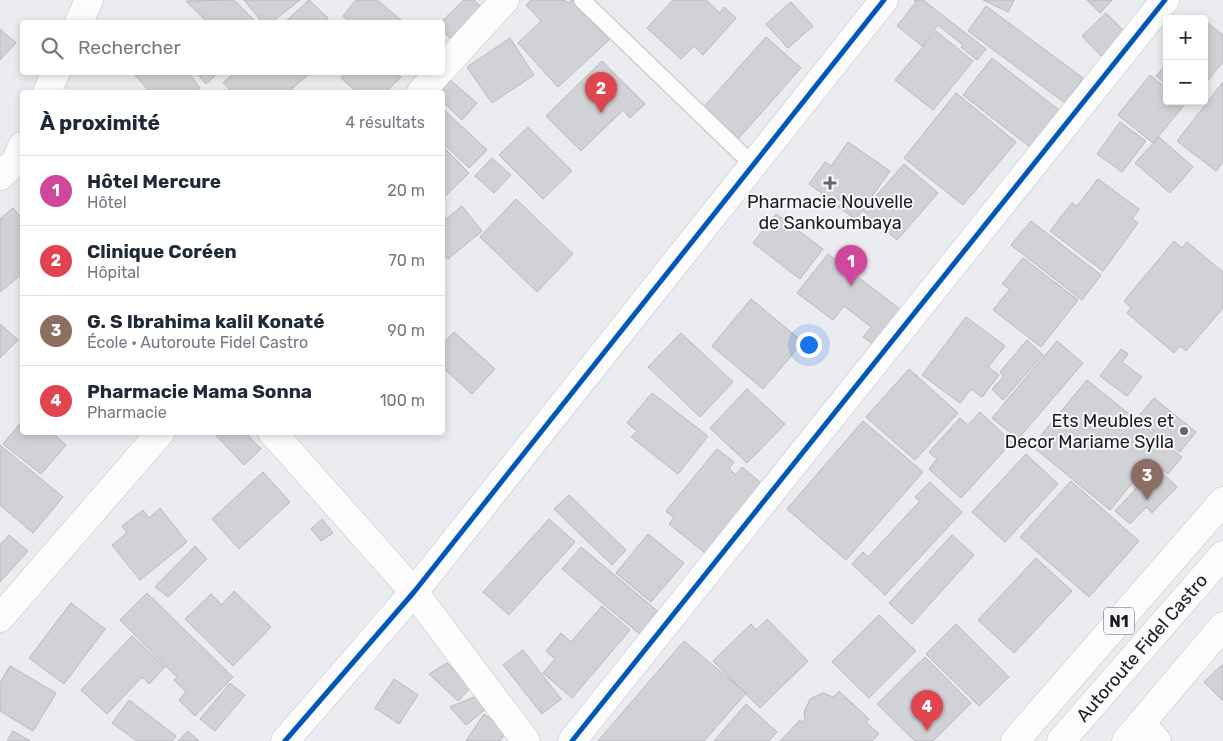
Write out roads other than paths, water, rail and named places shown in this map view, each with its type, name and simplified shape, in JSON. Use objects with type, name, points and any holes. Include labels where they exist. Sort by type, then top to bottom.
[{"type":"main road","points":[[80,20],[89,0]]},
{"type":"main road","points":[[445,65],[504,0]]},
{"type":"main road","points":[[285,741],[414,592],[884,0]]},
{"type":"main road","points":[[572,741],[1165,0]]},
{"type":"main road","points":[[48,90],[55,75]]},
{"type":"main road","points":[[423,90],[436,75]]},
{"type":"main road","points":[[0,618],[158,435]]},
{"type":"main road","points":[[275,435],[414,592],[526,741]]},
{"type":"main road","name":"Autoroute Fidel Castro","points":[[1016,741],[1223,501]]},
{"type":"main road","name":"Autoroute Fidel Castro","points":[[1061,741],[1223,555]]},
{"type":"main road","points":[[1141,735],[1223,626]]},
{"type":"lane","points":[[582,0],[753,165]]},
{"type":"place","name":"Clinique Coréen","points":[[601,113]]},
{"type":"place","name":"Pharmacie Nouvelle de Sankoumbaya","points":[[830,183]]},
{"type":"place","name":"Hôtel Mercure","points":[[851,286]]},
{"type":"place","name":"Ets Meubles et Decor Mariame Sylla","points":[[1184,431]]},
{"type":"place","name":"G. S Ibrahima kalil Konaté","points":[[1147,500]]},
{"type":"place","name":"Pharmacie Mama Sonna","points":[[927,731]]}]
